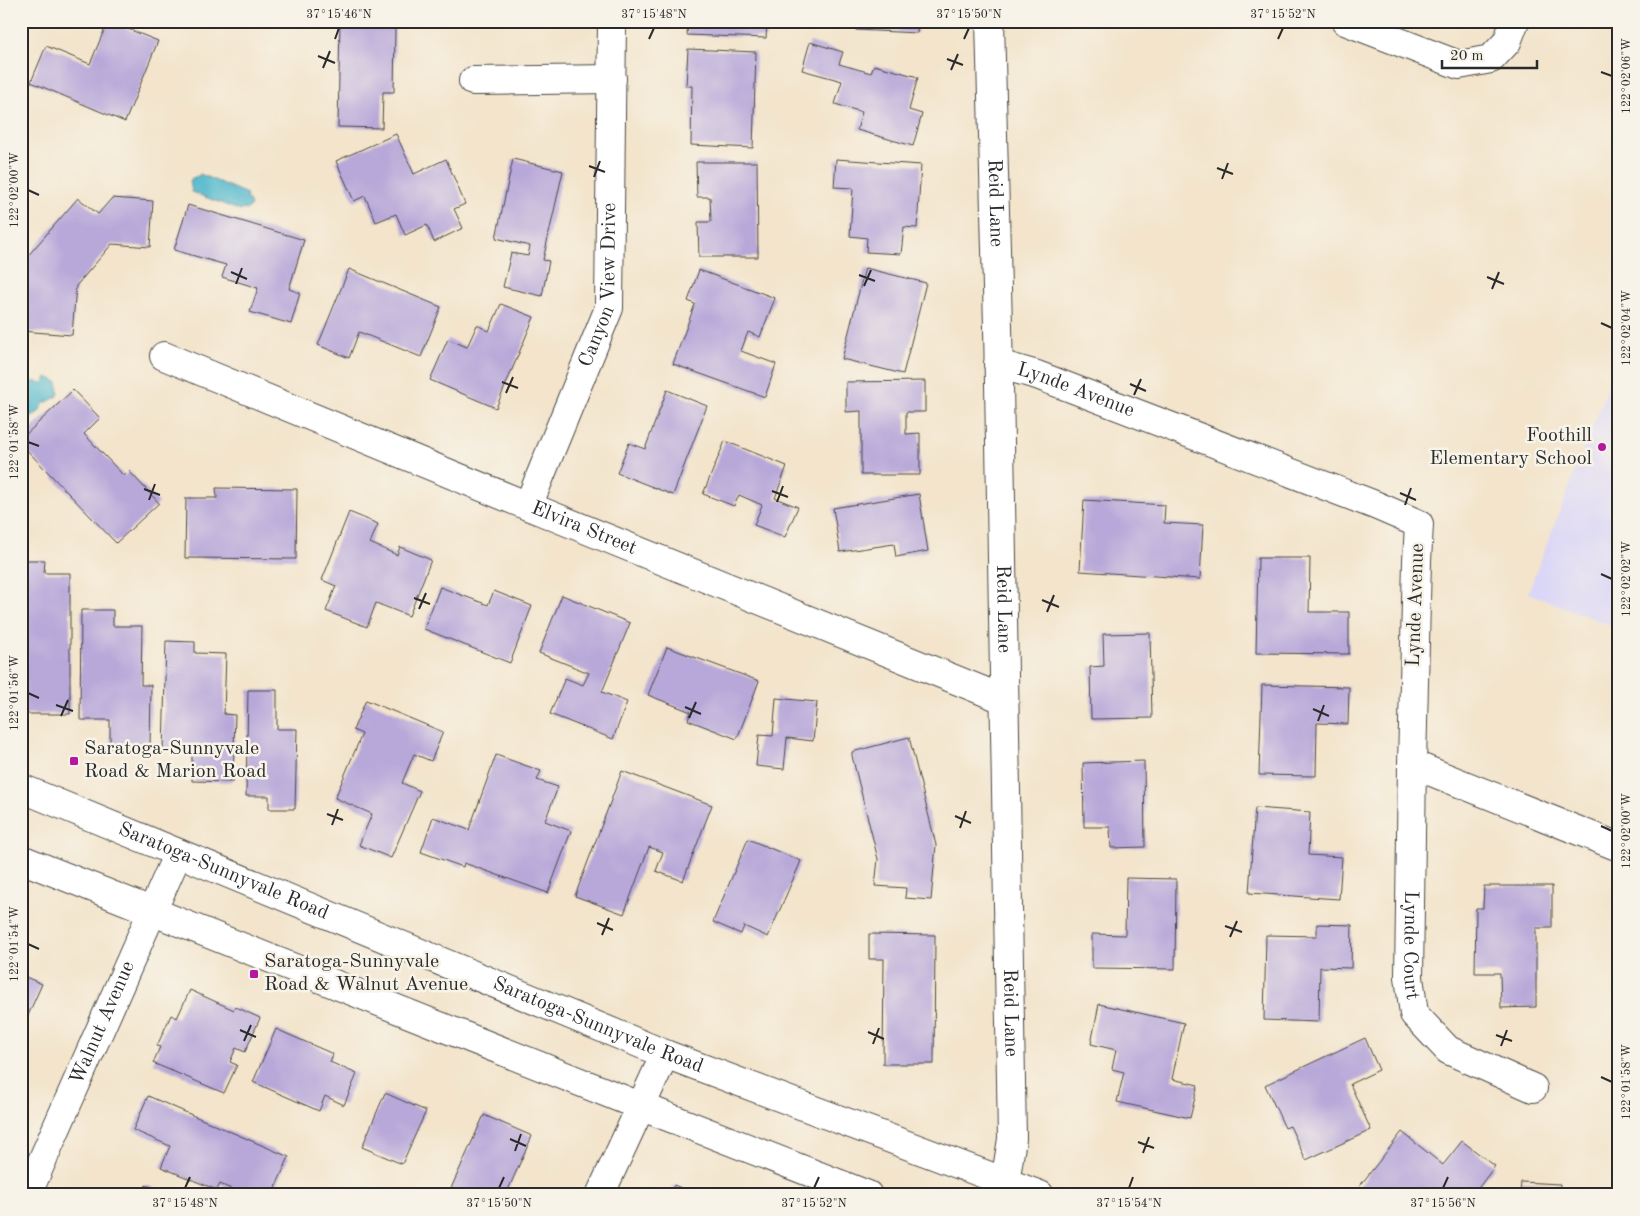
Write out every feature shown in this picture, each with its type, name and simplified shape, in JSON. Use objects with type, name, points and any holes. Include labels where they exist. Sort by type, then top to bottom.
[{"type":"street","name":"Canyon View Drive","points":[[528,506],[608,308],[612,21]]},
{"type":"street","name":"Reid Lane","points":[[990,21],[1012,1139],[1004,1188]]},
{"type":"street","points":[[1345,21],[1459,65],[1492,59],[1511,32]]},
{"type":"street","points":[[473,81],[612,78]]},
{"type":"street","name":"Elvira Street","points":[[164,356],[528,506],[1003,698]]},
{"type":"street","name":"Lynde Avenue","points":[[998,364],[1037,376],[1375,505],[1419,524],[1412,764]]},
{"type":"street","points":[[1412,764],[1619,847]]},
{"type":"street","name":"Lynde Court","points":[[1412,764],[1409,977],[1414,1014],[1448,1050],[1533,1088]]},
{"type":"street","name":"Saratoga-Sunnyvale Road","points":[[21,788],[666,1054],[1004,1188],[1040,1195]]},
{"type":"street","name":"Walnut Avenue","points":[[27,1195],[178,853]]},
{"type":"street","points":[[21,859],[868,1195]]},
{"type":"street","points":[[600,1195],[629,1135],[640,1106],[666,1054]]},
{"type":"shaded area","name":"Foothill Elementary School","points":[[1619,359],[1619,629],[1528,593]]},
{"type":"water","points":[[200,174],[247,194],[246,198],[251,206],[241,211],[192,192],[190,181]]},
{"type":"water","points":[[47,377],[57,382],[58,396],[43,404],[39,412],[30,417],[29,422],[21,420],[21,399],[27,392],[23,386],[28,381],[44,383]]},
{"type":"building","points":[[108,21],[158,41],[125,122],[31,82],[46,46],[90,64]]},
{"type":"building","points":[[340,21],[379,21],[379,27],[395,28],[394,92],[383,92],[382,128],[338,127]]},
{"type":"building","points":[[688,21],[767,21],[766,38],[687,35]]},
{"type":"building","points":[[856,21],[918,21],[917,33],[856,30]]},
{"type":"building","points":[[810,42],[843,52],[839,64],[871,73],[874,65],[918,77],[909,110],[922,114],[913,146],[857,130],[862,112],[835,104],[842,81],[802,70]]},
{"type":"building","points":[[688,49],[756,52],[753,148],[691,145],[692,86],[686,86]]},
{"type":"building","points":[[396,134],[414,174],[446,159],[465,204],[454,209],[463,228],[434,242],[427,225],[405,235],[396,214],[376,222],[365,196],[354,201],[336,161]]},
{"type":"building","points":[[513,159],[563,171],[543,260],[549,261],[542,296],[503,287],[511,253],[528,256],[530,246],[496,238]]},
{"type":"building","points":[[836,159],[921,165],[917,228],[904,227],[901,254],[866,252],[867,238],[850,236],[853,188],[834,187]]},
{"type":"building","points":[[696,162],[757,162],[758,257],[699,257],[698,222],[711,222],[710,197],[697,197]]},
{"type":"building","points":[[78,198],[98,214],[112,198],[153,201],[150,247],[112,244],[76,286],[72,335],[21,331],[26,258]]},
{"type":"building","points":[[188,205],[304,240],[289,289],[300,293],[291,324],[250,312],[258,288],[222,277],[226,265],[174,250]]},
{"type":"building","points":[[865,268],[926,283],[903,374],[842,359]]},
{"type":"building","points":[[349,269],[441,307],[421,357],[359,332],[349,358],[318,345]]},
{"type":"building","points":[[699,270],[775,298],[760,337],[748,332],[741,351],[776,364],[765,397],[673,364],[695,304],[688,301]]},
{"type":"building","points":[[501,304],[534,317],[496,408],[430,380],[448,339],[467,347],[477,325],[489,331]]},
{"type":"building","points":[[925,381],[925,412],[906,412],[906,434],[920,433],[920,475],[861,475],[861,411],[846,412],[846,382]]},
{"type":"building","points":[[73,390],[100,418],[84,434],[124,476],[129,471],[159,503],[116,543],[21,444],[21,439]]},
{"type":"building","points":[[667,390],[707,406],[673,495],[617,473],[629,443],[645,449]]},
{"type":"building","points":[[725,441],[787,466],[775,498],[798,507],[785,537],[754,525],[762,505],[739,495],[734,506],[703,494]]},
{"type":"building","points":[[216,488],[297,489],[296,559],[185,558],[186,498],[217,498]]},
{"type":"building","points":[[919,494],[928,551],[896,557],[894,544],[840,552],[833,508]]},
{"type":"building","points":[[1084,500],[1165,505],[1164,523],[1203,525],[1200,579],[1080,571]]},
{"type":"building","points":[[349,512],[378,524],[370,543],[397,555],[400,547],[431,560],[409,616],[376,603],[367,627],[326,611],[336,586],[322,580]]},
{"type":"building","points":[[1258,558],[1310,558],[1309,612],[1349,612],[1349,654],[1256,653]]},
{"type":"building","points":[[21,560],[45,560],[44,573],[70,573],[70,714],[21,714]]},
{"type":"building","points":[[440,587],[488,605],[494,591],[532,606],[510,663],[424,629]]},
{"type":"building","points":[[562,595],[630,623],[602,692],[627,702],[613,739],[550,714],[565,678],[583,685],[589,673],[539,653]]},
{"type":"building","points":[[81,610],[113,610],[113,626],[142,626],[141,685],[151,685],[150,748],[110,748],[110,720],[80,720]]},
{"type":"building","points":[[1150,633],[1152,718],[1091,719],[1090,667],[1104,666],[1103,634]]},
{"type":"building","points":[[166,641],[195,642],[195,653],[226,654],[224,714],[235,715],[233,782],[192,781],[192,751],[163,751]]},
{"type":"building","points":[[667,647],[759,681],[737,739],[688,720],[691,712],[648,695]]},
{"type":"building","points":[[1262,685],[1349,687],[1348,724],[1317,723],[1316,776],[1259,775]]},
{"type":"building","points":[[248,690],[277,690],[277,729],[297,729],[295,809],[269,809],[269,796],[246,796]]},
{"type":"building","points":[[776,698],[817,702],[813,741],[787,738],[784,769],[756,766],[759,735],[773,736]]},
{"type":"building","points":[[366,700],[443,732],[431,761],[414,754],[402,783],[420,791],[391,858],[359,845],[372,814],[335,798],[362,734],[353,730]]},
{"type":"building","points":[[909,737],[936,845],[931,900],[905,898],[906,888],[875,886],[878,859],[852,756],[852,752]]},
{"type":"building","points":[[496,755],[541,771],[537,780],[558,787],[545,821],[571,831],[548,893],[464,863],[463,867],[421,852],[433,817],[469,830]]},
{"type":"building","points":[[1144,761],[1145,847],[1111,848],[1110,827],[1084,827],[1083,763]]},
{"type":"building","points":[[622,771],[712,805],[683,881],[656,871],[663,852],[649,847],[624,914],[575,896]]},
{"type":"building","points":[[1255,808],[1310,812],[1308,855],[1342,857],[1339,899],[1249,893]]},
{"type":"building","points":[[748,839],[801,861],[768,937],[744,926],[741,934],[713,922]]},
{"type":"building","points":[[1126,878],[1176,879],[1175,969],[1092,968],[1092,934],[1125,935]]},
{"type":"building","points":[[1484,886],[1552,886],[1552,928],[1536,928],[1536,1007],[1501,1008],[1500,973],[1475,973],[1476,908],[1483,908]]},
{"type":"building","points":[[1317,924],[1352,925],[1351,968],[1320,967],[1319,1022],[1264,1020],[1266,935],[1317,936]]},
{"type":"building","points":[[869,934],[935,935],[934,1064],[883,1064],[884,959],[869,959]]},
{"type":"building","points":[[21,975],[42,984],[21,1031]]},
{"type":"building","points":[[190,990],[234,1010],[236,1007],[260,1018],[245,1052],[236,1048],[230,1062],[237,1065],[224,1093],[153,1063],[160,1047],[157,1046],[171,1015],[177,1018]]},
{"type":"building","points":[[1099,1004],[1184,1023],[1172,1079],[1198,1085],[1190,1118],[1117,1102],[1124,1072],[1112,1069],[1116,1050],[1091,1044]]},
{"type":"building","points":[[276,1029],[333,1054],[330,1062],[357,1074],[344,1105],[325,1096],[319,1111],[253,1082]]},
{"type":"building","points":[[1365,1038],[1379,1070],[1350,1084],[1371,1130],[1306,1160],[1290,1126],[1285,1128],[1265,1085]]},
{"type":"building","points":[[385,1093],[426,1111],[402,1164],[362,1147]]},
{"type":"building","points":[[148,1096],[289,1157],[272,1195],[245,1195],[220,1184],[217,1190],[161,1167],[170,1146],[133,1130]]},
{"type":"building","points":[[484,1115],[532,1136],[508,1190],[516,1193],[515,1195],[448,1195]]},
{"type":"building","points":[[1402,1132],[1443,1165],[1462,1141],[1495,1166],[1473,1195],[1358,1195],[1355,1192]]},
{"type":"building","points":[[1521,1182],[1560,1184],[1559,1195],[1520,1195]]},
{"type":"building","points":[[146,1185],[171,1195],[142,1195]]},
{"type":"building","points":[[674,1185],[697,1195],[670,1195]]},
{"type":"place","name":"Foothill Elementary School","points":[[1602,447]]},
{"type":"place","name":"Saratoga-Sunnyvale Road & Marion Road","points":[[74,761]]},
{"type":"place","name":"Saratoga-Sunnyvale Road & Walnut Avenue","points":[[254,974]]}]
